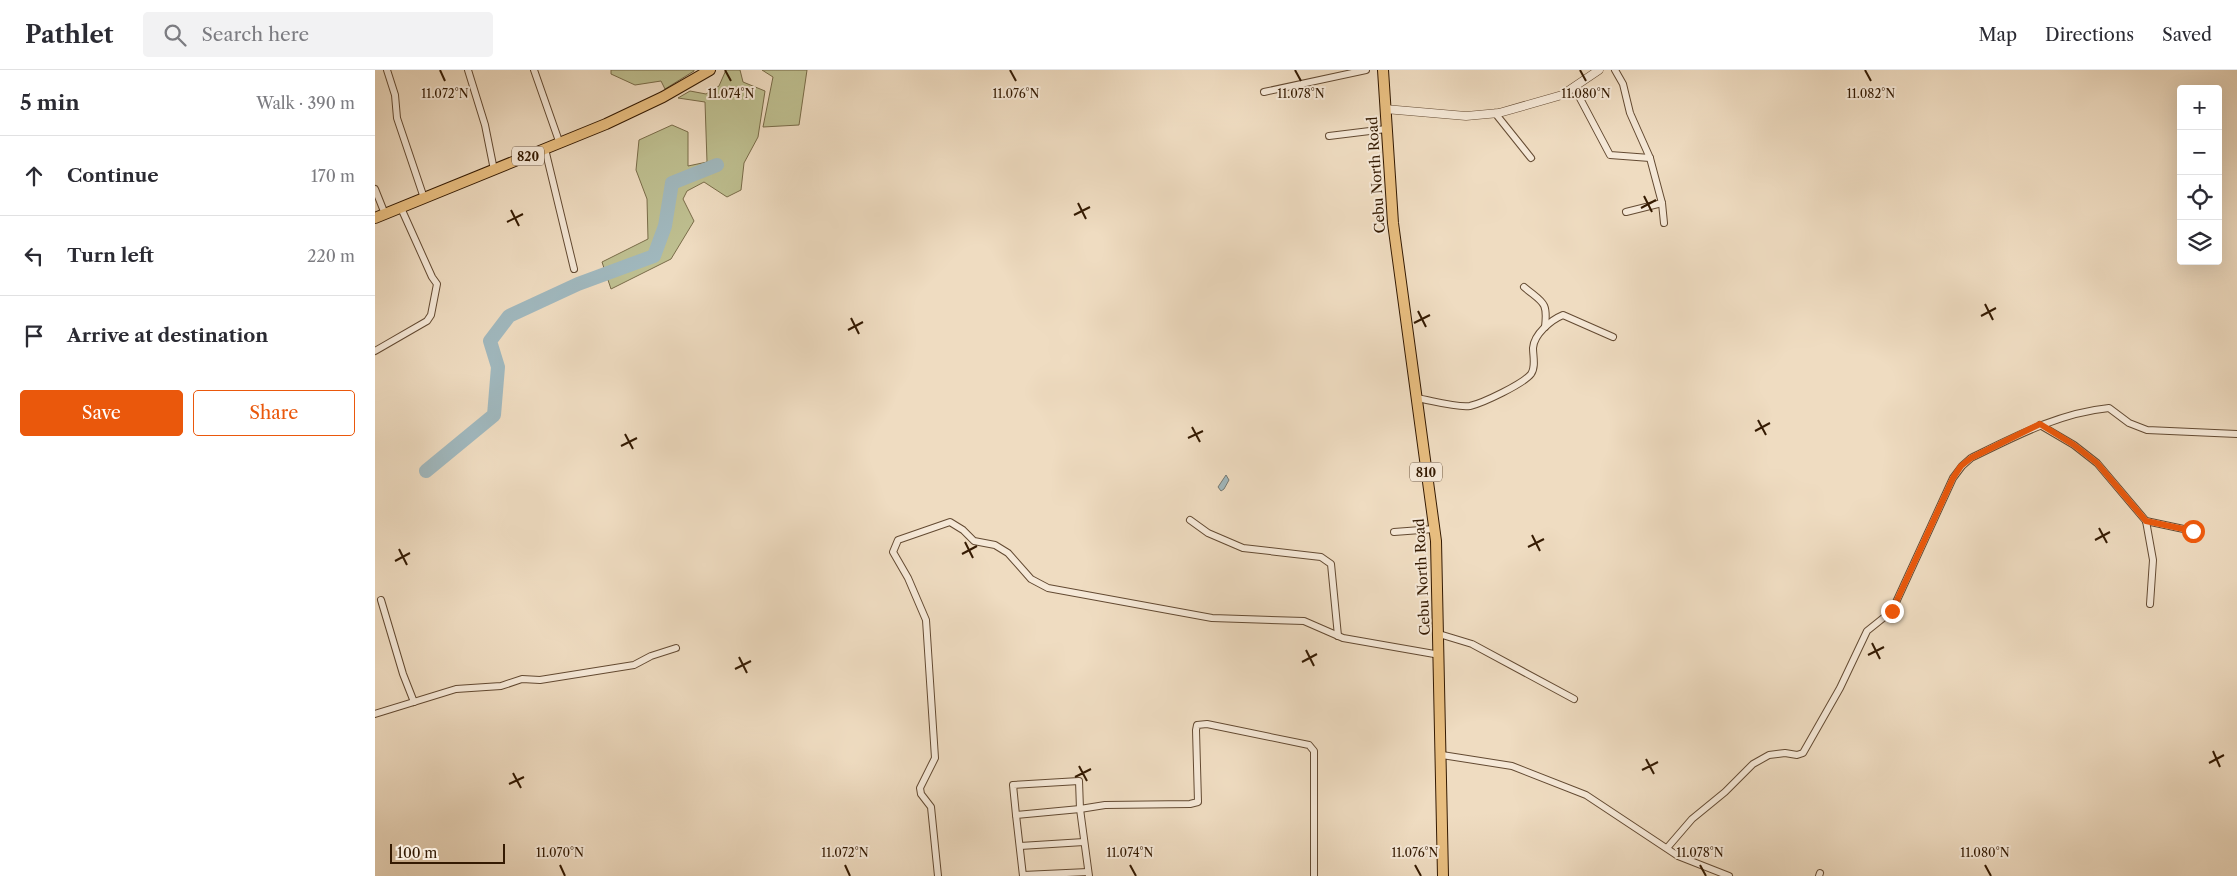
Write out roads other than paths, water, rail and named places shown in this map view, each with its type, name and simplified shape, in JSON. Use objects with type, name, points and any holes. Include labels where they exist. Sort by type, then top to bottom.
[{"type":"highway","name":"820","points":[[375,218],[560,144],[663,98],[710,70]]},
{"type":"highway","name":"Cebu North Road","points":[[1383,70],[1393,223],[1434,529],[1440,655],[1443,876]]},
{"type":"street","points":[[387,70],[395,95],[397,118],[424,198]]},
{"type":"street","points":[[468,70],[485,125],[494,170]]},
{"type":"street","points":[[534,70],[560,144]]},
{"type":"street","points":[[1264,92],[1366,70]]},
{"type":"street","points":[[1385,109],[1466,116],[1495,113],[1562,95],[1599,70]]},
{"type":"street","points":[[1615,70],[1623,84],[1630,113],[1650,158],[1664,223]]},
{"type":"street","points":[[1574,87],[1610,155],[1650,158]]},
{"type":"street","points":[[1495,113],[1531,158]]},
{"type":"street","points":[[1329,136],[1386,129]]},
{"type":"street","points":[[545,149],[574,269]]},
{"type":"street","points":[[375,189],[385,214]]},
{"type":"street","points":[[1626,212],[1661,203]]},
{"type":"street","points":[[375,351],[427,321],[431,315],[437,284],[432,277],[401,208]]},
{"type":"street","points":[[1524,287],[1544,304],[1547,311],[1545,327]]},
{"type":"street","points":[[1416,398],[1469,406],[1500,393],[1531,373],[1534,362],[1533,345],[1545,327],[1553,319],[1563,315],[1613,338]]},
{"type":"street","points":[[1667,848],[1692,819],[1725,792],[1753,764],[1769,755],[1785,753],[1797,756],[1803,752],[1839,688],[1867,632],[1892,611],[1953,478],[1961,466],[1971,458],[2040,424],[2084,410],[2109,408],[2129,423],[2147,430],[2237,434]]},
{"type":"street","points":[[2040,424],[2074,445],[2097,463],[2146,521],[2153,560],[2150,604]]},
{"type":"street","points":[[1190,520],[1208,533],[1243,548],[1321,557],[1331,564],[1338,636]]},
{"type":"street","points":[[2146,521],[2193,531]]},
{"type":"street","points":[[938,876],[931,807],[921,794],[920,788],[935,758],[926,620],[908,578],[893,552],[898,540],[949,522],[963,530],[974,541],[995,545],[1008,553],[1031,579],[1048,588],[1213,618],[1304,621],[1338,636],[1440,655]]},
{"type":"street","points":[[1394,532],[1434,529]]},
{"type":"street","points":[[381,600],[403,674],[414,702]]},
{"type":"street","points":[[1439,634],[1472,644],[1574,699]]},
{"type":"street","points":[[375,714],[456,689],[501,686],[522,679],[540,680],[634,665],[651,656],[676,648]]},
{"type":"street","points":[[1016,815],[1105,805],[1190,804],[1198,802],[1196,730],[1197,725],[1207,724],[1309,745],[1315,760],[1314,876]]},
{"type":"street","points":[[1442,755],[1512,766],[1586,795],[1691,862],[1729,876]]},
{"type":"street","points":[[1079,781],[1083,842],[1089,874],[1023,875],[1016,815],[1013,785],[1079,781]]},
{"type":"street","points":[[1020,846],[1083,842]]},
{"type":"water","points":[[1226,475],[1229,480],[1221,491],[1218,487]]},
{"type":"waterway","points":[[426,471],[494,415],[498,367],[490,341],[509,316],[578,284],[654,256],[665,226],[672,183],[717,165]]}]
